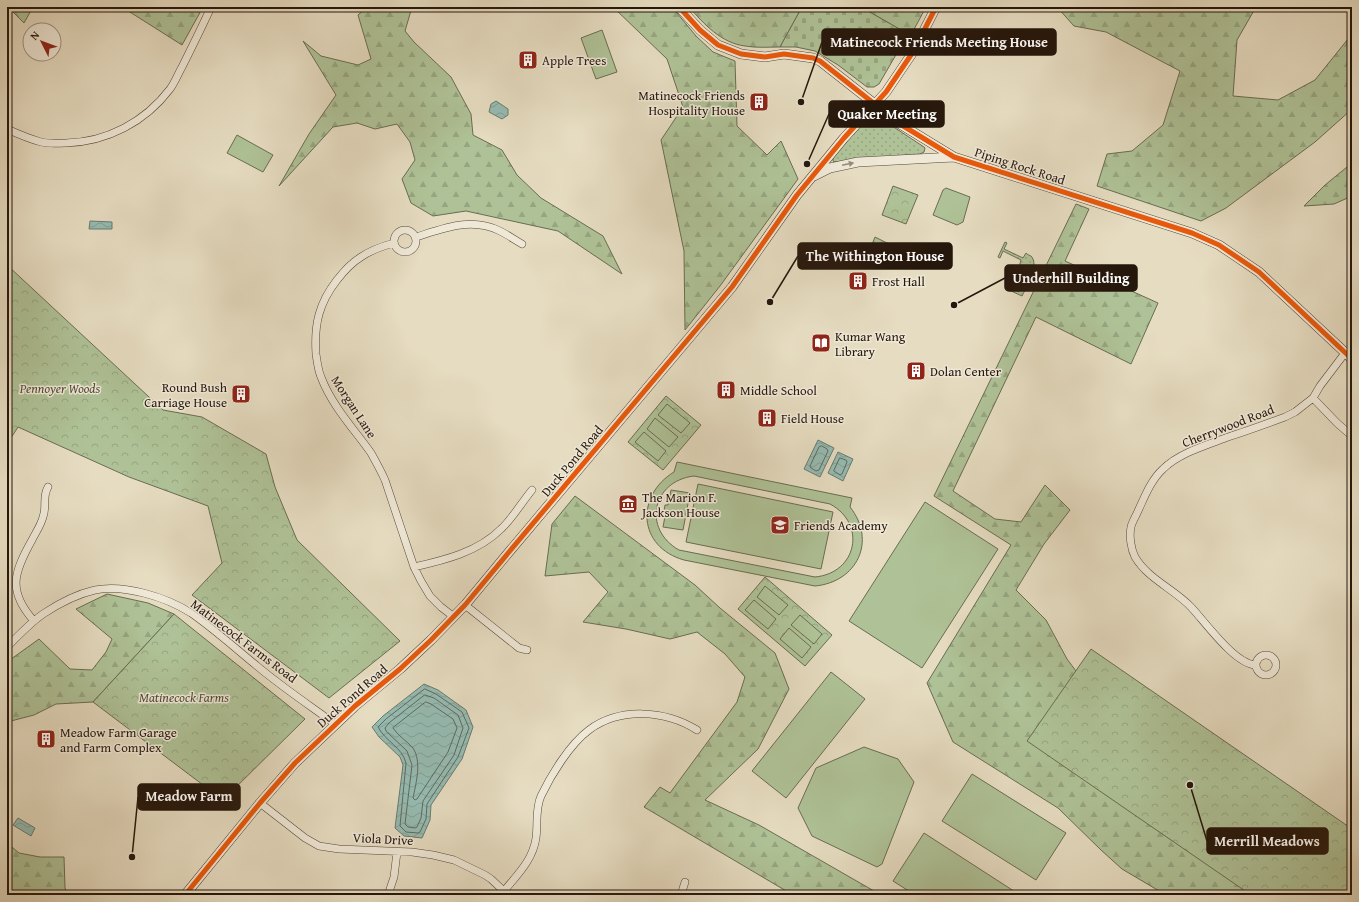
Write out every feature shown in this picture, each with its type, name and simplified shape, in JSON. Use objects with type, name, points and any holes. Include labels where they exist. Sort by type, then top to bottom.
[{"type":"street","points":[[7,129],[16,134],[41,142],[52,143],[82,142],[110,135],[128,126],[152,109],[171,88],[197,39],[211,7]]},
{"type":"street","name":"Piping Rock Road","points":[[679,7],[700,30],[718,45],[741,54],[765,57],[784,54],[813,58],[829,68],[874,105],[914,134],[954,157],[1184,231],[1219,245],[1259,272],[1349,356]]},
{"type":"street","name":"Duck Pond Road","points":[[185,895],[295,763],[335,724],[400,669],[465,605],[727,293],[811,178],[844,138],[886,92],[913,52],[936,7]]},
{"type":"street","points":[[811,178],[830,168],[858,162],[954,157]]},
{"type":"street","points":[[416,237],[455,225],[467,224],[493,228],[501,231],[522,244]]},
{"type":"street","points":[[404,229],[411,231],[416,237],[415,246],[408,252],[401,251],[394,243],[394,239],[398,232],[404,229]]},
{"type":"street","name":"Morgan Lane","points":[[394,243],[376,248],[361,256],[348,266],[326,296],[320,308],[316,324],[315,341],[320,376],[329,395],[372,454],[385,480],[414,567],[421,581],[430,596],[454,617]]},
{"type":"street","name":"Cherrywood Road","points":[[1255,665],[1238,657],[1223,643],[1186,601],[1157,580],[1144,568],[1132,550],[1130,536],[1131,526],[1147,492],[1155,479],[1163,469],[1174,460],[1202,447],[1295,412],[1313,398],[1320,386],[1349,356]]},
{"type":"street","points":[[1313,398],[1352,436]]},
{"type":"street","points":[[34,621],[20,601],[16,590],[16,580],[23,556],[44,516],[44,496],[48,487]]},
{"type":"street","points":[[414,567],[446,560],[477,547],[502,529],[532,490]]},
{"type":"street","name":"Matinecock Farms Road","points":[[7,647],[34,621],[56,606],[95,590],[132,590],[156,597],[189,612],[335,724]]},
{"type":"street","points":[[465,605],[519,648],[527,650]]},
{"type":"street","points":[[506,893],[531,855],[536,838],[537,816],[541,797],[570,749],[589,730],[603,722],[620,716],[633,714],[664,716],[686,723],[697,730]]},
{"type":"street","name":"Viola Drive","points":[[260,804],[305,838],[319,846],[339,849],[433,855],[454,860],[485,875],[506,893]]},
{"type":"street","points":[[388,895],[394,877],[397,852]]},
{"type":"street","points":[[681,895],[685,882]]},
{"type":"green space","points":[[8,7],[33,7],[25,22]]},
{"type":"green space","points":[[122,7],[157,8],[203,7],[182,45]]},
{"type":"green space","points":[[367,7],[412,7],[405,31],[414,42],[451,77],[471,114],[473,135],[502,150],[517,175],[541,198],[603,236],[622,274],[558,231],[466,211],[433,216],[411,203],[402,179],[415,160],[410,142],[397,124],[375,129],[357,123],[333,127],[279,186],[309,134],[336,95],[303,41],[321,56],[358,65],[371,59],[358,15]]},
{"type":"green space","points":[[613,7],[672,7],[696,36],[713,52],[735,61],[737,126],[767,155],[781,141],[798,179],[720,286],[685,330],[684,251],[661,140],[683,107],[667,59]]},
{"type":"green space","points":[[689,7],[802,7],[780,47],[753,47],[736,44],[721,37],[707,26]]},
{"type":"green space","points":[[802,7],[861,7],[908,34],[879,84],[874,87],[867,87],[838,65],[815,51],[796,47],[780,47]]},
{"type":"green space","points":[[861,7],[926,7],[911,35],[905,40],[908,34]]},
{"type":"green space","points":[[1057,7],[1256,7],[1237,40],[1233,96],[1278,100],[1315,80],[1352,34],[1352,109],[1315,142],[1226,208],[1201,221],[1097,186],[1107,154],[1132,151],[1163,125],[1180,71],[1106,32],[1074,26]]},
{"type":"green space","points":[[602,30],[617,72],[596,79],[581,38]]},
{"type":"green space","points":[[873,116],[880,118],[924,147],[924,152],[920,154],[834,162],[833,157],[868,118]]},
{"type":"green space","points":[[237,135],[273,155],[263,172],[227,153]]},
{"type":"green space","points":[[1352,163],[1352,196],[1334,204],[1304,206],[1325,185]]},
{"type":"green space","points":[[893,186],[918,195],[906,224],[882,215]]},
{"type":"green space","points":[[946,188],[970,197],[963,222],[957,225],[933,215],[943,190]]},
{"type":"green space","points":[[1076,204],[1089,209],[1065,261],[1158,303],[1131,364],[1036,317],[953,491],[995,519],[1021,522],[1045,485],[1070,510],[1044,544],[1016,590],[1046,620],[1067,659],[1125,737],[1283,895],[1166,895],[1122,869],[1058,808],[953,742],[927,683],[1011,545],[934,496]]},
{"type":"green space","points":[[875,237],[893,246],[888,257],[873,250],[874,248],[871,247]]},
{"type":"green space","points":[[1005,242],[1007,243],[1004,249],[1023,258],[1026,253],[1031,256],[1033,260],[1033,271],[1022,296],[1011,291],[1012,289],[1019,292],[1029,272],[1019,267],[1021,260],[1003,251],[1000,258],[998,257]]},
{"type":"green space","name":"Pennoyer Woods","points":[[7,265],[163,410],[202,417],[266,454],[275,487],[297,540],[400,641],[329,698],[192,595],[222,563],[208,506],[129,477],[18,427],[7,444]]},
{"type":"green space","points":[[666,396],[701,425],[663,470],[628,442]]},
{"type":"green space","points":[[667,404],[690,423],[681,433],[658,415]]},
{"type":"green space","points":[[655,418],[678,437],[669,447],[647,429]]},
{"type":"green space","points":[[644,432],[666,451],[658,461],[635,442]]},
{"type":"green space","points":[[677,462],[852,498],[850,507],[858,520],[862,533],[862,546],[858,558],[852,568],[842,577],[830,583],[815,586],[684,560],[669,553],[658,544],[650,533],[647,520],[648,507],[653,494],[661,482],[674,472]],"holes":[[[694,476],[830,504],[842,513],[849,523],[853,535],[852,546],[848,557],[840,567],[829,574],[815,577],[679,550],[667,541],[660,530],[656,519],[657,507],[661,496],[669,487],[680,480]]]},
{"type":"green space","points":[[698,484],[833,512],[821,569],[686,542]]},
{"type":"green space","points":[[671,490],[690,493],[683,530],[663,527],[666,511],[664,511],[665,505],[668,505]]},
{"type":"green space","points":[[575,496],[695,585],[720,608],[775,653],[789,689],[758,749],[705,800],[759,825],[881,895],[793,895],[644,807],[660,787],[670,793],[737,702],[745,677],[725,654],[697,632],[670,639],[626,629],[583,622],[608,592],[589,572],[545,576],[552,524]]},
{"type":"green space","points":[[925,502],[998,549],[922,668],[849,621]]},
{"type":"green space","points":[[765,577],[832,635],[805,666],[738,609]]},
{"type":"green space","points":[[765,586],[788,605],[779,615],[757,597]]},
{"type":"green space","points":[[107,594],[148,603],[174,614],[93,702],[56,704],[34,715],[7,722],[7,662],[39,639],[70,669],[92,670],[106,652],[112,639],[76,609]]},
{"type":"green space","points":[[754,600],[776,619],[768,629],[745,610]]},
{"type":"green space","name":"Matinecock Farms","points":[[174,614],[305,719],[223,800],[93,702]]},
{"type":"green space","points":[[800,615],[822,634],[814,644],[791,625]]},
{"type":"green space","points":[[789,628],[811,647],[802,658],[780,639]]},
{"type":"green space","points":[[1091,649],[1352,829],[1352,895],[1251,895],[1027,741]]},
{"type":"green space","points":[[831,672],[865,699],[786,798],[752,771]]},
{"type":"green space","points":[[864,747],[898,759],[914,782],[882,864],[877,867],[812,836],[798,808],[816,768]]},
{"type":"green space","points":[[972,774],[1066,833],[1036,880],[942,821]]},
{"type":"green space","points":[[924,833],[1020,895],[915,895],[893,881]]},
{"type":"green space","points":[[7,843],[19,853],[40,857],[64,857],[65,888],[68,895],[18,895],[7,888]]},
{"type":"water","points":[[496,101],[508,109],[508,115],[502,119],[489,112],[491,104]]},
{"type":"water","points":[[90,221],[112,222],[112,229],[89,229]]},
{"type":"water","points":[[818,440],[834,448],[820,477],[804,469]]},
{"type":"water","points":[[838,452],[853,459],[843,481],[828,473]]},
{"type":"water","points":[[424,684],[438,690],[466,710],[473,727],[462,759],[431,805],[430,820],[422,838],[404,836],[395,828],[403,765],[400,757],[379,737],[372,727],[383,716]]},
{"type":"water","points":[[18,818],[35,828],[31,836],[13,825]]},
{"type":"cycle path","points":[[679,7],[700,30],[718,45],[741,54],[765,57],[784,54],[813,58],[820,61],[900,124],[954,157],[1192,233],[1219,245],[1259,272],[1352,359]]},
{"type":"cycle path","points":[[185,895],[260,803],[295,763],[355,706],[400,669],[465,605],[732,287],[797,195],[844,138],[886,92],[913,52],[936,7]]},
{"type":"place","name":"Apple Trees","points":[[528,60]]},
{"type":"place","name":"Matinecock Friends Hospitality House","points":[[759,102]]},
{"type":"place","name":"Matinecock Friends Meeting House","points":[[801,102]]},
{"type":"place","name":"Quaker Meeting","points":[[807,164]]},
{"type":"place","name":"Frost Hall","points":[[858,281]]},
{"type":"place","name":"The Withington House","points":[[770,302]]},
{"type":"place","name":"Underhill Building","points":[[954,305]]},
{"type":"place","name":"Kumar Wang Library","points":[[821,343]]},
{"type":"place","name":"Dolan Center","points":[[916,371]]},
{"type":"place","name":"Middle School","points":[[726,390]]},
{"type":"place","name":"Round Bush Carriage House","points":[[241,394]]},
{"type":"place","name":"Field House","points":[[767,418]]},
{"type":"place","name":"The Marion F. Jackson House","points":[[628,504]]},
{"type":"place","name":"Friends Academy","points":[[780,525]]},
{"type":"place","name":"Meadow Farm Garage and Farm Complex","points":[[46,739]]},
{"type":"place","name":"Merrill Meadows","points":[[1190,785]]},
{"type":"place","name":"Meadow Farm","points":[[132,857]]}]
